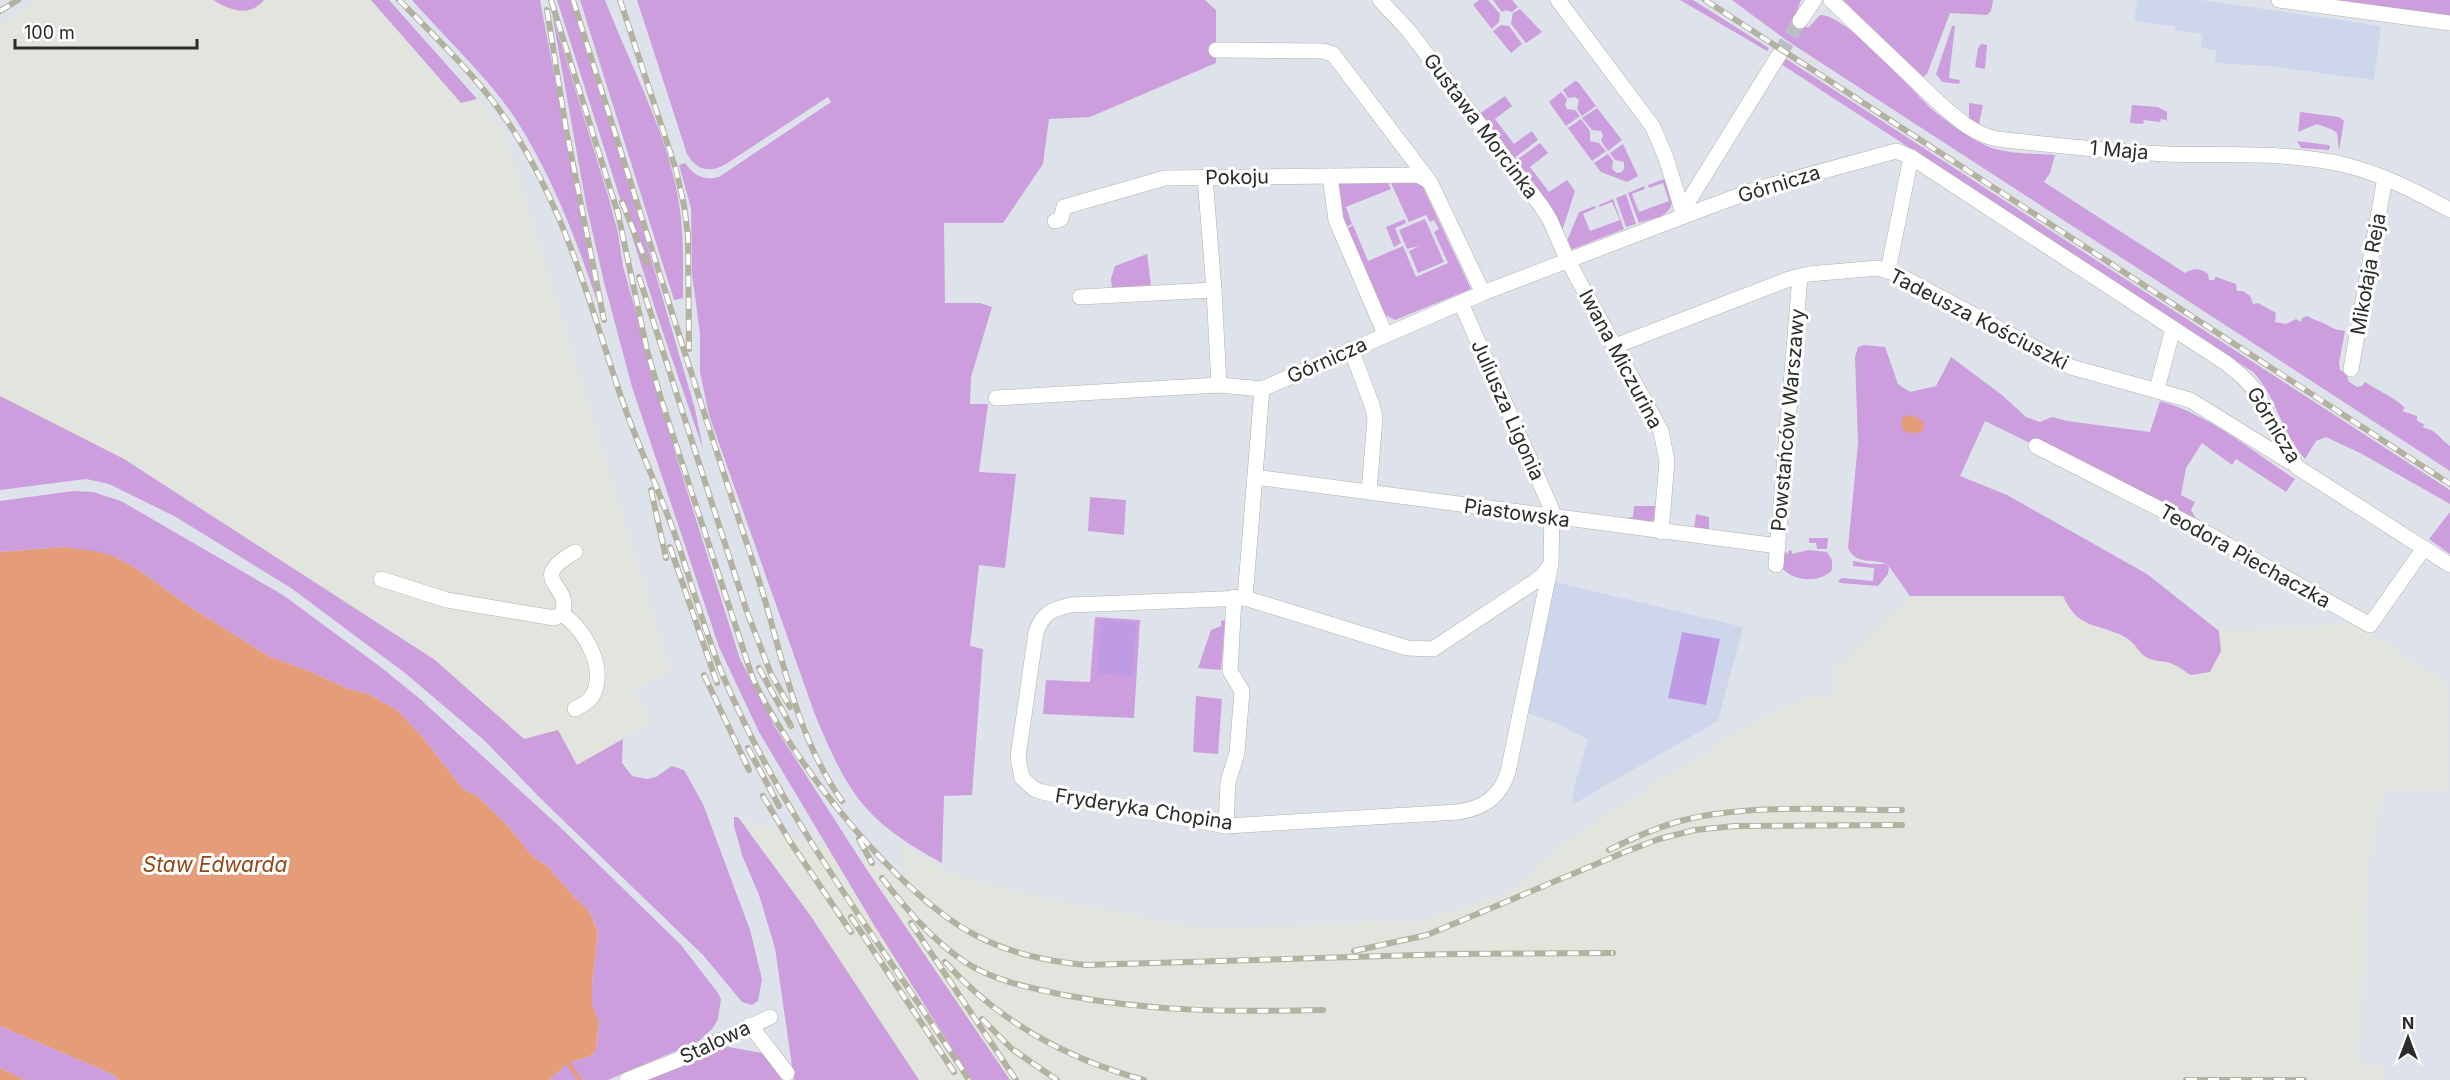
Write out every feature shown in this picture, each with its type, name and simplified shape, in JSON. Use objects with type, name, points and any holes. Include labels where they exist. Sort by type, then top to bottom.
[{"type":"street","name":"Gustawa Morcinka","points":[[1380,0],[1408,31],[1542,207],[1565,254]]},
{"type":"street","points":[[1558,0],[1653,127],[1666,158],[1684,216]]},
{"type":"street","points":[[1800,21],[1814,0]]},
{"type":"street","name":"1 Maja","points":[[1831,0],[1954,117],[1982,135],[2014,141],[2129,152],[2308,159],[2342,164],[2385,178],[2450,209]]},
{"type":"street","points":[[2280,0],[2450,23]]},
{"type":"street","points":[[1216,50],[1323,51],[1333,54],[1431,182],[1483,293]]},
{"type":"street","points":[[1684,216],[1686,205],[1779,55]]},
{"type":"street","name":"Górnicza","points":[[996,398],[1219,385],[1262,389],[1461,303],[1565,254],[1684,216],[1754,190],[1889,152],[1901,152],[2226,363],[2255,390],[2297,467],[2450,565]]},
{"type":"street","points":[[1888,271],[1911,157]]},
{"type":"street","name":"Pokoju","points":[[1055,221],[1061,219],[1064,207],[1152,181],[1177,177],[1418,175],[1431,182]]},
{"type":"street","points":[[1330,176],[1336,220],[1385,334]]},
{"type":"street","points":[[1205,177],[1219,385]]},
{"type":"street","name":"Mikołaja Reja","points":[[2351,369],[2385,178]]},
{"type":"street","name":"Iwana Miczurina","points":[[1565,254],[1658,424],[1667,461],[1661,532]]},
{"type":"street","name":"Tadeusza Kościuszki","points":[[1615,346],[1739,297],[1800,276],[1878,268],[1888,271],[2072,367],[2190,400],[2297,467]]},
{"type":"street","name":"Powstańców Warszawy","points":[[1776,565],[1800,276]]},
{"type":"street","points":[[1080,297],[1214,290]]},
{"type":"street","name":"Juliusza Ligonia","points":[[1461,303],[1542,486],[1553,518]]},
{"type":"street","points":[[2157,389],[2173,329]]},
{"type":"street","points":[[1351,349],[1375,418],[1369,491]]},
{"type":"street","points":[[1226,826],[1228,782],[1237,753],[1242,691],[1230,671],[1255,477],[1262,389]]},
{"type":"street","points":[[2258,442],[2271,441],[2276,432]]},
{"type":"street","name":"Teodora Piechaczka","points":[[2036,446],[2200,530],[2370,625],[2424,548]]},
{"type":"street","name":"Piastowska","points":[[1255,477],[1778,546]]},
{"type":"street","name":"Fryderyka Chopina","points":[[1551,564],[1534,582],[1433,649],[1407,648],[1240,598],[1071,605],[1056,608],[1046,613],[1036,632],[1018,757],[1022,778],[1034,789],[1042,792],[1226,826],[1458,813],[1478,808],[1492,799],[1500,790],[1508,772],[1551,564],[1553,518]]},
{"type":"street","points":[[562,614],[563,600],[553,579],[552,571],[555,564],[575,552]]},
{"type":"street","points":[[381,579],[447,600],[548,618],[562,614]]},
{"type":"street","points":[[562,614],[580,631],[594,657],[597,670],[591,699],[575,709]]},
{"type":"street","name":"Stalowa","points":[[627,1080],[690,1055],[770,1017]]},
{"type":"street","points":[[750,1025],[787,1073]]},
{"type":"shaded area","points":[[37,0],[371,0],[461,103],[477,99],[504,129],[671,671],[634,690],[653,722],[577,765],[524,739],[435,660],[365,614],[0,402],[0,24]]},
{"type":"shaded area","points":[[213,0],[264,0],[258,6],[246,11],[226,7]]},
{"type":"shaded area","points":[[371,0],[389,0],[477,99],[461,103]]},
{"type":"shaded area","points":[[412,0],[540,0],[597,301],[562,208],[530,142],[506,105]]},
{"type":"shaded area","points":[[557,0],[571,0],[627,176],[695,409],[703,449],[659,321]]},
{"type":"shaded area","points":[[580,0],[605,0],[665,146],[680,210],[683,298],[674,300]]},
{"type":"shaded area","points":[[637,0],[1205,0],[1216,10],[1216,63],[1090,117],[1049,119],[1043,164],[1003,223],[944,223],[945,303],[980,303],[992,307],[971,377],[970,404],[988,404],[979,472],[1016,474],[1005,568],[979,565],[970,646],[983,649],[972,795],[944,796],[942,863],[893,833],[876,818],[861,802],[837,764],[814,712],[709,415],[700,372],[700,334],[692,274],[691,208],[679,165],[685,163],[695,174],[704,177],[719,177],[831,102],[828,97],[726,164],[715,169],[700,167],[687,154]]},
{"type":"shaded area","points":[[1479,0],[1488,0],[1500,14],[1499,22],[1492,29],[1473,5]]},
{"type":"shaded area","points":[[1493,0],[1512,0],[1518,7],[1512,12],[1506,10],[1502,12]]},
{"type":"shaded area","points":[[1680,0],[1693,0],[1769,48],[1767,51]]},
{"type":"shaded area","points":[[1732,0],[1801,0],[1794,19],[1808,28],[1820,15],[1832,18],[1846,27],[1879,55],[1934,111],[1970,137],[2000,150],[2055,155],[2050,173],[2044,182],[2185,273],[2200,270],[2208,274],[2209,280],[2214,280],[2216,277],[2236,284],[2237,291],[2243,291],[2250,296],[2253,304],[2258,303],[2276,313],[2275,322],[2286,324],[2296,319],[2301,322],[2302,318],[2307,316],[2334,329],[2345,331],[2339,363],[2340,370],[2347,374],[2348,381],[2357,387],[2362,386],[2365,382],[2401,404],[2405,408],[2402,411],[2417,416],[2417,421],[2424,424],[2423,428],[2435,432],[2450,446],[2450,471],[1786,40]]},
{"type":"shaded area","points":[[1843,0],[1993,0],[1991,11],[1987,15],[1950,13],[1927,74],[1923,77]]},
{"type":"shaded area","points":[[2137,0],[2201,0],[2381,26],[2374,80],[2268,66],[2215,63],[2216,50],[2201,48],[2202,34],[2175,30],[2175,26],[2134,21]]},
{"type":"shaded area","points":[[2324,0],[2450,0],[2450,18]]},
{"type":"shaded area","points":[[1520,9],[1542,32],[1526,43],[1511,24],[1513,13]]},
{"type":"shaded area","points":[[552,14],[609,199],[618,233],[623,266],[676,456],[740,659],[775,727],[867,870],[1010,1080],[972,1080],[874,925],[759,732],[719,647],[632,387],[604,282],[586,204]]},
{"type":"shaded area","points":[[1501,25],[1509,26],[1522,44],[1511,53],[1493,31]]},
{"type":"shaded area","points":[[1952,26],[1955,26],[1949,78],[1960,80],[1959,84],[1942,82],[1936,74]]},
{"type":"shaded area","points":[[1981,44],[1987,45],[1985,69],[1975,67],[1978,48]]},
{"type":"shaded area","points":[[1785,58],[2450,490],[2450,504],[2362,454],[2326,437],[2316,441],[2305,459],[2290,438],[2268,392],[2253,372],[1781,64]]},
{"type":"shaded area","points":[[1575,81],[1596,106],[1582,116],[1577,109],[1579,100],[1575,97],[1568,98],[1563,90]]},
{"type":"shaded area","points":[[1561,92],[1567,99],[1565,105],[1567,109],[1575,110],[1580,116],[1566,126],[1549,102]]},
{"type":"shaded area","points":[[1505,96],[1512,106],[1495,119],[1514,144],[1532,131],[1538,140],[1513,159],[1478,115]]},
{"type":"shaded area","points":[[1969,103],[1983,105],[1979,124],[1969,118]]},
{"type":"shaded area","points":[[2132,105],[2158,107],[2167,112],[2167,123],[2166,120],[2161,119],[2160,122],[2144,120],[2143,124],[2130,123]]},
{"type":"shaded area","points":[[1597,108],[1622,140],[1608,151],[1601,141],[1603,136],[1601,131],[1592,130],[1582,118]]},
{"type":"shaded area","points":[[2300,112],[2339,117],[2344,121],[2339,151],[2337,133],[2331,129],[2317,124],[2298,132]]},
{"type":"shaded area","points":[[1581,119],[1590,131],[1590,141],[1599,143],[1606,151],[1592,161],[1568,128]]},
{"type":"shaded area","points":[[2297,141],[2330,146],[2329,150],[2301,148]]},
{"type":"shaded area","points":[[1540,143],[1548,153],[1530,167],[1549,192],[1567,180],[1575,191],[1562,231],[1514,162]]},
{"type":"shaded area","points":[[1623,144],[1638,176],[1627,182],[1601,172],[1594,163],[1608,154],[1613,161],[1612,169],[1617,173],[1622,172],[1624,162],[1615,160],[1610,153]]},
{"type":"shaded area","points":[[1664,179],[1671,196],[1670,208],[1657,218],[1639,223],[1628,193],[1644,186],[1645,189],[1632,194],[1639,212],[1669,201],[1663,183],[1649,188],[1648,185]]},
{"type":"shaded area","points":[[1388,183],[1391,189],[1346,207],[1352,224],[1346,227],[1339,209],[1338,184]]},
{"type":"shaded area","points":[[1391,183],[1421,183],[1471,289],[1395,320],[1383,314],[1347,229],[1353,225],[1368,261],[1403,246],[1416,277],[1448,263],[1434,232],[1439,229],[1434,220],[1430,222],[1426,215],[1409,222]]},
{"type":"shaded area","points":[[1626,194],[1636,224],[1626,227],[1616,198]]},
{"type":"shaded area","points":[[1613,199],[1624,229],[1568,251],[1567,241],[1579,212],[1595,206],[1596,208],[1583,214],[1590,231],[1620,220],[1612,202],[1599,207]]},
{"type":"shaded area","points":[[1405,219],[1406,223],[1395,228],[1401,243],[1394,247],[1386,227]]},
{"type":"shaded area","points":[[1425,219],[1444,262],[1418,273],[1409,251],[1419,246],[1407,249],[1399,230]]},
{"type":"shaded area","points":[[1147,254],[1151,285],[1112,289],[1111,279],[1115,266]]},
{"type":"shaded area","points":[[1864,345],[1885,347],[1898,384],[1910,392],[1936,386],[1951,357],[2002,395],[2026,417],[2040,422],[2052,417],[2150,432],[2160,401],[2213,424],[2295,479],[2286,492],[2236,459],[2232,465],[2202,443],[2186,468],[2181,495],[2195,502],[2191,510],[2200,526],[1985,421],[1960,476],[2007,495],[2147,574],[2219,631],[2221,651],[2210,672],[2191,675],[2173,664],[2146,657],[2127,638],[2088,624],[2075,615],[2063,596],[1910,596],[1888,565],[1856,558],[1848,548],[1858,443],[1855,357],[1858,347]]},
{"type":"shaded area","points":[[0,396],[124,459],[435,660],[524,739],[558,730],[577,765],[623,739],[622,763],[632,776],[647,779],[656,777],[672,766],[684,770],[703,804],[750,930],[762,979],[758,1001],[752,1005],[742,1002],[703,955],[541,799],[485,741],[405,673],[291,588],[176,517],[109,484],[86,479],[0,490]]},
{"type":"shaded area","points":[[73,491],[93,492],[121,501],[283,595],[420,699],[559,826],[681,945],[721,999],[718,1019],[713,1028],[699,1041],[608,1080],[549,1080],[568,1063],[590,1056],[596,1050],[599,1022],[592,1005],[592,984],[598,932],[589,911],[547,866],[533,857],[507,825],[477,796],[463,789],[423,738],[397,710],[368,694],[346,688],[307,670],[270,657],[190,607],[134,567],[111,555],[64,547],[0,552],[0,501]]},
{"type":"shaded area","points":[[1090,497],[1126,500],[1124,535],[1088,531]]},
{"type":"shaded area","points":[[1634,506],[1655,506],[1654,520],[1651,522],[1621,519],[1633,517]]},
{"type":"shaded area","points":[[2450,512],[2450,554],[2429,539]]},
{"type":"shaded area","points":[[1696,514],[1709,517],[1709,531],[1694,529]]},
{"type":"shaded area","points":[[1809,538],[1828,538],[1827,549],[1817,549],[1816,543],[1809,543]]},
{"type":"shaded area","points":[[1789,550],[1792,554],[1808,550],[1827,552],[1832,560],[1832,570],[1814,579],[1794,576],[1783,569],[1784,551],[1788,554]]},
{"type":"shaded area","points":[[1853,561],[1886,564],[1889,567],[1888,574],[1878,586],[1840,583],[1838,581],[1842,578],[1873,581],[1874,568],[1853,566]]},
{"type":"shaded area","points":[[1555,582],[1743,627],[1718,721],[1572,805],[1574,787],[1588,740],[1561,725],[1528,713]]},
{"type":"shaded area","points":[[1910,596],[2064,596],[2069,608],[2099,629],[2122,635],[2137,644],[2144,655],[2156,662],[2170,663],[2191,675],[2221,651],[2219,631],[2357,624],[2447,684],[2448,792],[2384,792],[2367,873],[2364,989],[2358,1062],[2384,1065],[2383,1080],[919,1080],[810,915],[738,817],[905,875],[900,843],[950,873],[1034,895],[1207,929],[1426,919],[1490,899],[1529,879],[1537,873],[1537,864],[1608,813],[1774,710],[1814,697],[1834,695],[1835,670]]},
{"type":"shaded area","points":[[1226,610],[1221,670],[1198,668],[1211,630],[1221,626],[1221,621],[1225,620]]},
{"type":"shaded area","points":[[1095,617],[1140,620],[1134,718],[1043,714],[1046,680],[1090,682]]},
{"type":"shaded area","points":[[1101,620],[1136,623],[1132,676],[1097,673]]},
{"type":"shaded area","points":[[1682,632],[1720,639],[1706,705],[1668,698]]},
{"type":"shaded area","points":[[1196,696],[1222,699],[1218,754],[1193,752]]},
{"type":"shaded area","points":[[734,817],[738,817],[810,915],[919,1080],[794,1080],[775,948],[759,895],[742,855],[734,826]]},
{"type":"shaded area","points":[[0,1026],[112,1074],[119,1080],[25,1080],[0,1068]]},
{"type":"shaded area","points":[[723,1046],[762,1053],[782,1080],[642,1080]]},
{"type":"water","points":[[1909,415],[1924,423],[1922,432],[1904,431],[1901,422]]},
{"type":"water","name":"Staw Edwarda","points":[[64,547],[111,555],[134,567],[190,607],[270,657],[307,670],[346,688],[368,694],[397,710],[423,738],[463,789],[477,796],[507,825],[533,857],[547,866],[589,911],[598,932],[592,984],[592,1005],[599,1022],[596,1050],[590,1056],[568,1063],[549,1080],[119,1080],[112,1074],[0,1026],[0,552]]},
{"type":"water","points":[[0,1068],[25,1080],[0,1080]]},
{"type":"waterway","points":[[568,1063],[580,1080]]},
{"type":"tunnel","points":[[1779,55],[1800,21]]},
{"type":"railway","points":[[0,11],[18,0]]},
{"type":"railway","points":[[399,0],[488,95],[513,130],[531,161],[574,256],[624,406],[674,532],[710,642],[749,731],[806,834],[969,1080]]},
{"type":"railway","points":[[551,0],[619,217]]},
{"type":"railway","points":[[573,0],[755,568],[800,718],[825,774],[842,801]]},
{"type":"railway","points":[[620,0],[676,170],[684,205],[688,236],[689,349]]},
{"type":"railway","points":[[1705,0],[2450,484]]},
{"type":"railway","points":[[547,10],[566,129],[604,320]]},
{"type":"railway","points":[[622,202],[647,263]]},
{"type":"railway","points":[[617,209],[647,350],[661,399],[753,679],[793,748],[850,823],[882,859],[947,918],[979,937],[1005,948],[1044,959],[1085,965],[1451,954],[1613,953]]},
{"type":"railway","points":[[639,277],[747,612],[771,674],[790,707]]},
{"type":"railway","points":[[651,490],[666,558]]},
{"type":"railway","points":[[670,547],[717,683]]},
{"type":"railway","points":[[759,668],[791,726]]},
{"type":"railway","points":[[704,675],[749,770]]},
{"type":"railway","points":[[748,748],[779,806]]},
{"type":"railway","points":[[763,796],[791,843],[851,932]]},
{"type":"railway","points":[[1609,850],[1642,834],[1677,822],[1731,812],[1789,809],[1902,810]]},
{"type":"railway","points":[[1354,951],[1427,935],[1625,852],[1659,839],[1695,830],[1735,826],[1902,825]]},
{"type":"railway","points":[[859,839],[872,863]]},
{"type":"railway","points":[[882,878],[900,901],[941,944],[976,969],[1013,983],[1097,1001],[1161,1008],[1225,1011],[1323,1010]]},
{"type":"railway","points":[[851,917],[954,1072]]},
{"type":"railway","points":[[911,923],[1016,1080]]},
{"type":"railway","points":[[945,962],[988,1003],[1036,1036],[1088,1061],[1144,1080]]},
{"type":"railway","points":[[982,1019],[1012,1049],[1057,1080]]},
{"type":"railway","points":[[2186,1080],[2304,1080]]}]
